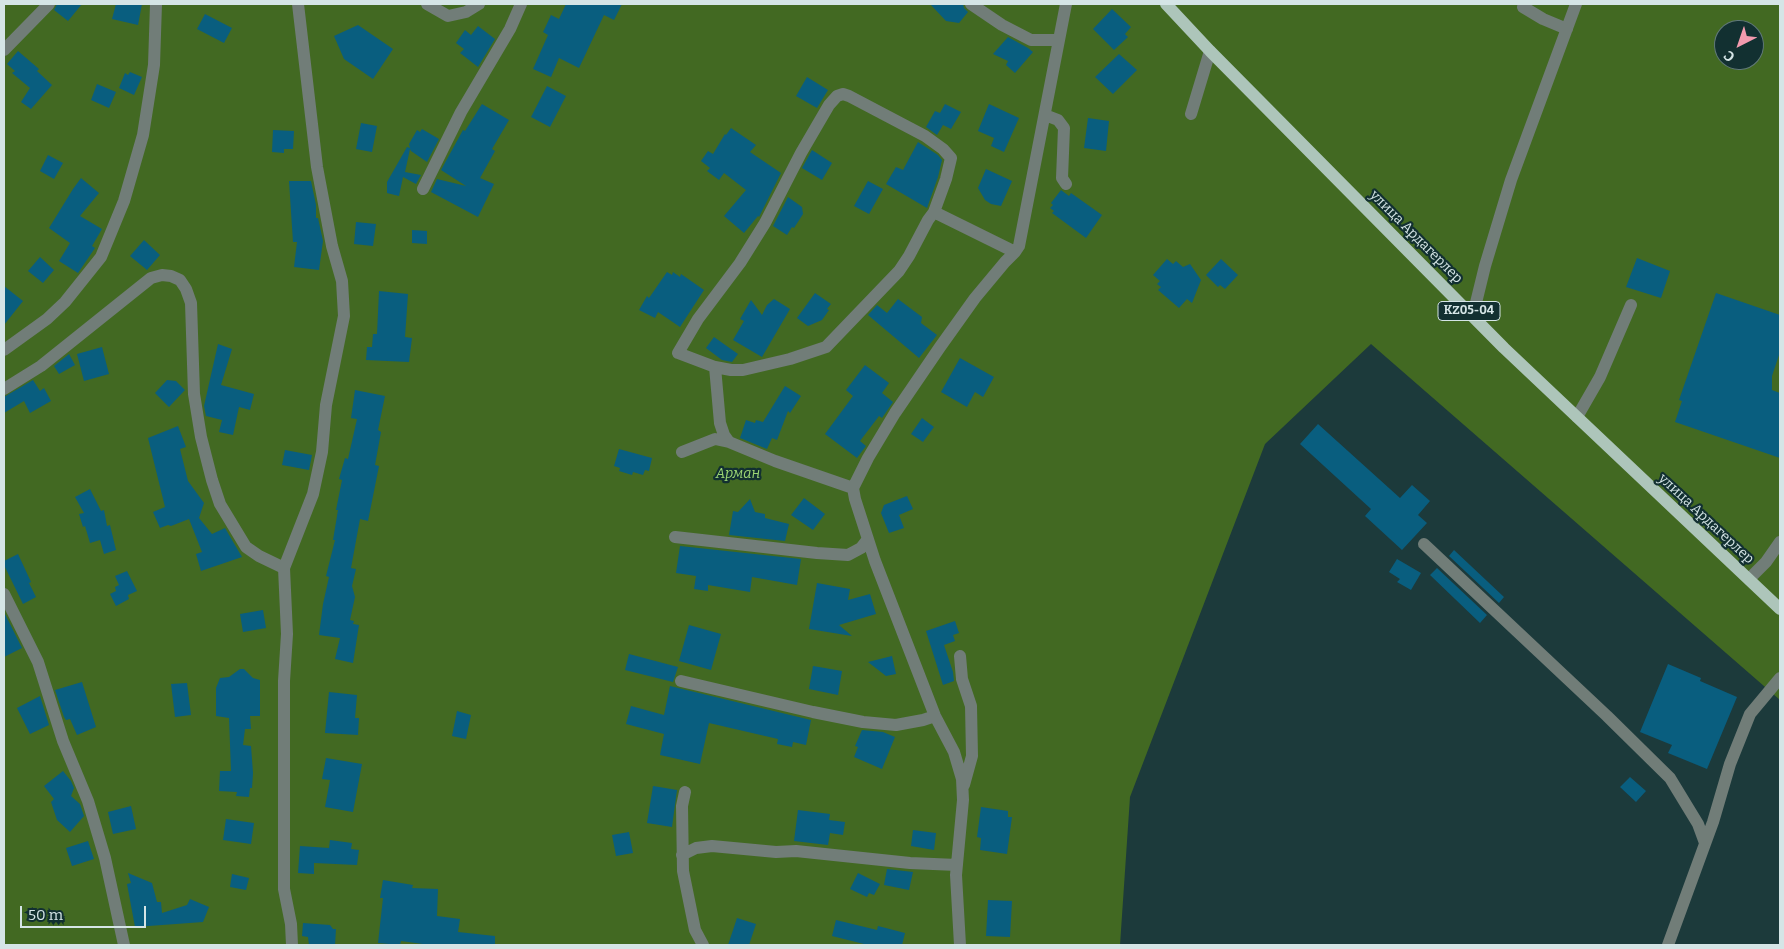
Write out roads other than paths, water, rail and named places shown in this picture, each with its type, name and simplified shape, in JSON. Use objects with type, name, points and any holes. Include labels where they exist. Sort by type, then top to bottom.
[{"type":"main road","name":"улица Ардагерлер","points":[[1166,4],[1504,348],[1780,609]]},
{"type":"street","points":[[4,50],[49,4]]},
{"type":"street","points":[[4,350],[47,319],[64,302],[101,257],[124,201],[142,135],[154,65],[156,4]]},
{"type":"street","points":[[292,945],[291,924],[284,889],[284,681],[287,634],[284,568],[313,494],[322,452],[326,405],[344,316],[342,281],[332,246],[317,167],[298,4]]},
{"type":"street","points":[[427,4],[448,16],[466,12],[479,4]]},
{"type":"street","points":[[423,189],[462,112],[510,29],[521,4]]},
{"type":"street","points":[[971,4],[1002,26],[1031,40],[1059,40]]},
{"type":"street","points":[[960,945],[956,875],[963,790],[962,779],[954,752],[935,716],[868,539],[853,488],[868,458],[895,413],[940,347],[975,298],[1005,262],[1016,252],[1019,246],[1035,155],[1066,4]]},
{"type":"street","points":[[1473,315],[1485,266],[1511,180],[1576,4]]},
{"type":"street","points":[[1523,7],[1543,19],[1567,29]]},
{"type":"street","points":[[1191,114],[1210,50]]},
{"type":"street","points":[[843,94],[849,96],[926,136],[951,158],[948,173],[934,212],[899,271],[826,347],[790,359],[743,370],[716,367],[678,353],[698,319],[740,263],[765,223],[829,105],[837,96],[843,94]]},
{"type":"street","points":[[1044,115],[1058,120],[1064,128],[1062,178],[1066,184]]},
{"type":"street","points":[[934,212],[1016,252]]},
{"type":"street","points":[[4,389],[41,366],[151,278],[171,276],[180,280],[192,303],[194,394],[201,437],[220,504],[246,547],[259,556],[284,568]]},
{"type":"street","points":[[1577,417],[1600,377],[1631,305]]},
{"type":"street","points":[[716,367],[720,423],[724,435],[729,442]]},
{"type":"street","points":[[682,452],[715,439],[729,442],[775,461],[853,488]]},
{"type":"street","points":[[675,537],[848,555],[860,548],[868,539]]},
{"type":"street","points":[[1749,579],[1766,562],[1780,542]]},
{"type":"street","points":[[1424,544],[1607,716],[1670,778],[1698,824],[1705,843]]},
{"type":"street","points":[[4,594],[38,662],[63,741],[88,801],[100,840],[124,945]]},
{"type":"street","points":[[960,656],[962,679],[971,706],[972,756],[963,790]]},
{"type":"street","points":[[1668,945],[1705,843],[1730,764],[1750,714],[1780,678]]},
{"type":"street","points":[[681,681],[862,722],[896,725],[935,716]]},
{"type":"street","points":[[685,792],[682,806],[683,871],[695,930],[703,945]]},
{"type":"street","points":[[682,855],[696,848],[712,846],[776,852],[796,851],[910,863],[957,865]]},
{"type":"park label","name":"Арман","points":[[738,474]]}]
